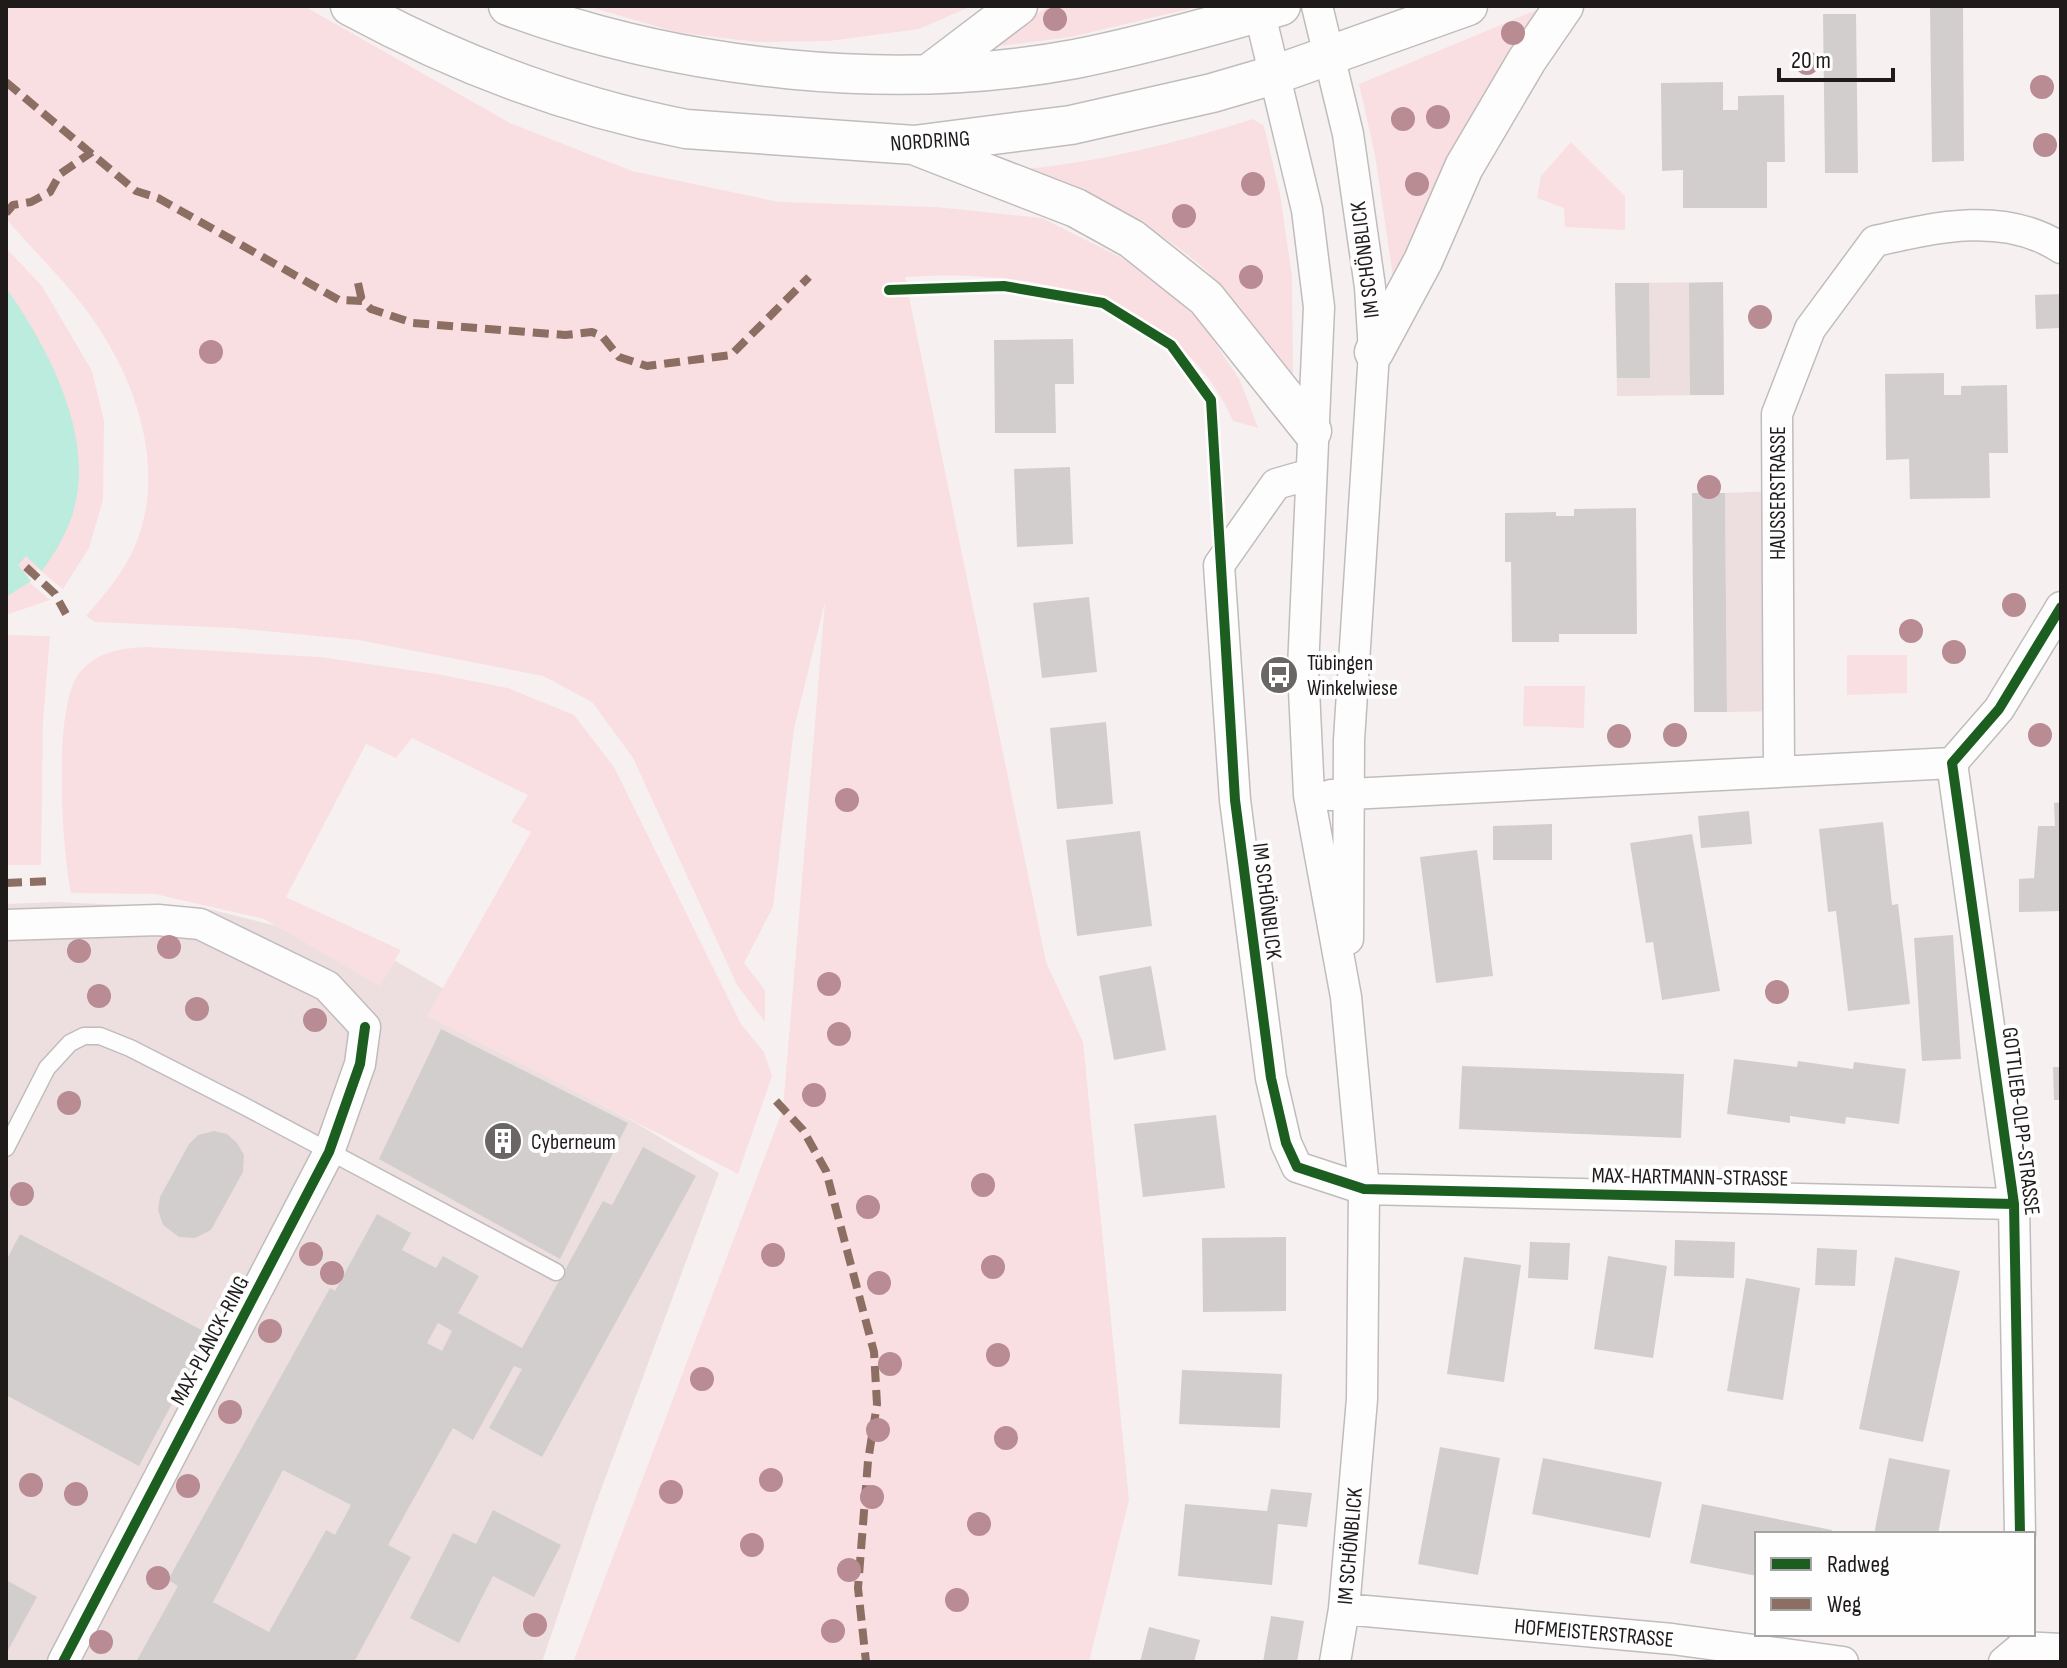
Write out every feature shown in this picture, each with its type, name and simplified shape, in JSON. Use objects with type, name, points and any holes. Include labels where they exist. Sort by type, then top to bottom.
[{"type":"street","name":"NORDRING","points":[[350,6],[488,73],[651,122],[686,129],[914,145],[1071,125],[1277,74],[1468,6]]},
{"type":"street","points":[[508,6],[617,40],[706,58],[838,71],[931,72],[1073,59],[1167,39],[1266,8]]},
{"type":"street","points":[[931,72],[1018,6]]},
{"type":"street","name":"IM SCHÖNBLICK","points":[[1317,6],[1348,134],[1370,287],[1374,352],[1349,740],[1346,997]]},
{"type":"street","points":[[1374,352],[1423,261],[1464,167],[1527,60],[1564,6]]},
{"type":"street","name":"IM SCHÖNBLICK","points":[[1266,8],[1307,210],[1319,307],[1303,669],[1309,795],[1346,997],[1364,1189],[1362,1399],[1344,1609],[1335,1662]]},
{"type":"street","points":[[914,145],[1076,208],[1132,239],[1206,298],[1312,431]]},
{"type":"street","name":"HAUSSERSTRASSE","points":[[1779,772],[1777,414],[1810,329],[1875,241],[1926,229],[1989,224],[2043,236],[2061,248]]},
{"type":"street","name":"IM SCHÖNBLICK","points":[[1311,474],[1276,484],[1219,565],[1235,800],[1271,1078],[1286,1143],[1297,1167],[1364,1189]]},
{"type":"street","points":[[1309,795],[1952,763],[1999,709],[2061,607]]},
{"type":"street","name":"GOTTLIEB-OLPP-STRASSE","points":[[1952,763],[2014,1204],[2020,1532]]},
{"type":"street","name":"MAX-PLANCK-RING","points":[[6,925],[158,920],[200,924],[327,986],[365,1027],[360,1064],[329,1152],[63,1662]]},
{"type":"street","name":"MAX-HARTMANN-STRASSE","points":[[1364,1189],[2014,1204]]},
{"type":"street","name":"HOFMEISTERSTRASSE","points":[[1344,1609],[1672,1639],[1843,1662]]},
{"type":"street","points":[[2017,1651],[2061,1649]]},
{"type":"lane","points":[[6,1148],[47,1068],[70,1043],[84,1036],[100,1036],[130,1048],[556,1272]]},
{"type":"shaded area","points":[[6,6],[304,6],[510,123],[632,171],[779,202],[936,207],[1042,218],[1136,265],[1200,321],[1240,380],[1258,428],[1233,421],[1208,378],[1176,344],[1138,318],[1094,298],[1048,285],[1000,278],[952,275],[905,277],[1046,962],[1083,1042],[1129,1500],[1089,1662],[573,1662],[783,1109],[825,602],[794,729],[773,907],[744,963],[765,990],[765,1022],[737,985],[633,758],[592,702],[543,676],[358,640],[233,628],[95,622],[86,616],[120,574],[135,546],[144,516],[148,485],[147,454],[132,393],[104,337],[68,287],[6,219]]},
{"type":"shaded area","points":[[587,6],[972,6],[919,29],[829,41],[756,42],[676,32]]},
{"type":"shaded area","points":[[1049,6],[1201,6],[1071,37],[999,46],[994,41]]},
{"type":"shaded area","points":[[1546,6],[1402,277],[1393,277],[1375,155],[1359,84]]},
{"type":"shaded area","points":[[1253,119],[1264,126],[1280,194],[1292,276],[1293,376],[1285,376],[1230,296],[1188,255],[1121,213],[1026,169],[1140,150]]},
{"type":"shaded area","points":[[1571,142],[1625,196],[1625,230],[1565,227],[1564,208],[1537,198],[1541,176]]},
{"type":"shaded area","points":[[6,248],[42,286],[92,371],[104,421],[103,500],[89,548],[63,589],[38,569],[26,579],[50,600],[6,615]]},
{"type":"shaded area","points":[[1723,282],[1724,395],[1617,396],[1615,283]]},
{"type":"shaded area","points":[[6,288],[37,336],[63,391],[78,449],[79,477],[73,514],[52,556],[42,571],[26,556],[18,565],[31,581],[6,597]]},
{"type":"shaded area","points":[[1777,491],[1778,711],[1727,712],[1725,493]]},
{"type":"shaded area","points":[[6,635],[50,636],[43,721],[41,865],[6,865]]},
{"type":"shaded area","points":[[147,647],[320,657],[437,674],[508,688],[574,715],[614,767],[741,1024],[764,1052],[772,1076],[738,1174],[427,1016],[531,832],[511,822],[528,795],[412,738],[396,758],[366,744],[286,897],[401,950],[380,986],[264,919],[155,894],[71,893],[63,813],[62,745],[71,689],[80,672],[95,659],[120,650]]},
{"type":"shaded area","points":[[1847,655],[1907,655],[1907,693],[1847,695]]},
{"type":"shaded area","points":[[1524,686],[1585,686],[1584,728],[1523,726]]},
{"type":"shaded area","points":[[57,902],[209,909],[380,952],[451,993],[442,1021],[636,1123],[719,1173],[596,1503],[542,1662],[6,1662],[6,904]]},
{"type":"building","points":[[1930,6],[1963,6],[1964,161],[1932,162]]},
{"type":"building","points":[[1823,14],[1856,14],[1858,173],[1825,173]]},
{"type":"building","points":[[1723,82],[1723,110],[1738,110],[1738,96],[1784,95],[1785,162],[1767,162],[1767,208],[1683,208],[1683,170],[1662,171],[1661,83]]},
{"type":"building","points":[[1723,282],[1724,395],[1690,395],[1689,283]]},
{"type":"building","points":[[1615,283],[1649,283],[1650,378],[1617,378]]},
{"type":"building","points":[[2061,294],[2061,328],[2036,329],[2035,295]]},
{"type":"building","points":[[1073,339],[1074,384],[1055,384],[1056,433],[995,433],[994,340]]},
{"type":"building","points":[[1944,373],[1944,395],[1961,395],[1961,386],[2007,385],[2008,453],[1989,453],[1990,498],[1910,499],[1909,459],[1886,460],[1885,374]]},
{"type":"building","points":[[1070,467],[1073,544],[1017,547],[1014,469]]},
{"type":"building","points":[[1692,493],[1725,493],[1727,712],[1694,712]]},
{"type":"building","points":[[1636,508],[1637,634],[1559,634],[1559,642],[1512,642],[1511,562],[1505,562],[1505,513],[1556,512],[1556,516],[1574,516],[1574,509]]},
{"type":"building","points":[[1089,597],[1097,672],[1042,678],[1033,603]]},
{"type":"building","points":[[1106,722],[1113,804],[1057,809],[1050,728]]},
{"type":"building","points":[[2061,802],[2061,911],[2019,912],[2019,879],[2034,878],[2038,826],[2055,826],[2054,803]]},
{"type":"building","points":[[1749,811],[1752,844],[1701,848],[1698,816]]},
{"type":"building","points":[[1883,822],[1892,905],[1898,904],[1910,1004],[1848,1011],[1836,911],[1828,912],[1819,829]]},
{"type":"building","points":[[1552,824],[1552,860],[1493,860],[1493,826]]},
{"type":"building","points":[[1140,831],[1152,926],[1077,936],[1066,840]]},
{"type":"building","points":[[1692,834],[1720,991],[1662,1000],[1653,942],[1646,943],[1630,843]]},
{"type":"building","points":[[1477,850],[1493,976],[1436,983],[1420,857]]},
{"type":"building","points":[[1953,935],[1961,1059],[1922,1061],[1914,938]]},
{"type":"building","points":[[1151,966],[1166,1050],[1114,1060],[1099,976]]},
{"type":"building","name":"Cyberneum","points":[[441,1029],[628,1123],[560,1259],[379,1159]]},
{"type":"building","points":[[1734,1059],[1797,1067],[1798,1061],[1853,1069],[1854,1062],[1906,1069],[1899,1124],[1846,1117],[1845,1124],[1790,1116],[1790,1123],[1727,1114]]},
{"type":"building","points":[[1462,1066],[1684,1074],[1681,1138],[1459,1129]]},
{"type":"building","points":[[2053,1067],[2061,1067],[2061,1100],[2054,1100]]},
{"type":"building","points":[[1216,1115],[1225,1188],[1143,1197],[1134,1124]]},
{"type":"building","points":[[214,1131],[227,1134],[237,1143],[244,1155],[243,1172],[211,1230],[195,1238],[179,1237],[163,1225],[158,1210],[160,1197],[189,1144],[198,1135]]},
{"type":"building","points":[[643,1147],[696,1176],[542,1457],[489,1428],[522,1369],[514,1366],[473,1440],[453,1428],[388,1545],[411,1557],[354,1662],[136,1662],[178,1586],[168,1580],[330,1288],[335,1291],[377,1214],[411,1233],[402,1250],[436,1268],[443,1256],[479,1276],[458,1313],[522,1348],[603,1201],[612,1205]],"holes":[[[438,1323],[452,1331],[442,1351],[427,1343]],[[283,1470],[351,1505],[335,1535],[326,1530],[269,1632],[213,1602]]]},
{"type":"building","points":[[20,1234],[209,1334],[139,1466],[6,1395],[6,1261]]},
{"type":"building","points":[[1286,1237],[1286,1311],[1203,1312],[1202,1238]]},
{"type":"building","points":[[1675,1240],[1735,1242],[1734,1278],[1674,1276]]},
{"type":"building","points":[[1530,1242],[1570,1243],[1568,1280],[1528,1278]]},
{"type":"building","points":[[1817,1248],[1857,1250],[1855,1286],[1815,1285]]},
{"type":"building","points":[[1608,1256],[1667,1266],[1653,1358],[1594,1349]]},
{"type":"building","points":[[1464,1257],[1521,1265],[1504,1382],[1447,1374]]},
{"type":"building","points":[[1895,1257],[1960,1271],[1923,1442],[1859,1429]]},
{"type":"building","points":[[1746,1278],[1800,1288],[1783,1400],[1727,1391]]},
{"type":"building","points":[[1182,1370],[1282,1374],[1280,1428],[1179,1424]]},
{"type":"building","points":[[1440,1447],[1500,1458],[1478,1575],[1418,1564]]},
{"type":"building","points":[[1543,1458],[1662,1482],[1650,1538],[1532,1514]]},
{"type":"building","points":[[1889,1458],[1950,1470],[1938,1532],[1874,1532]]},
{"type":"building","points":[[1271,1489],[1312,1493],[1307,1527],[1278,1524],[1272,1585],[1178,1576],[1185,1504],[1267,1511]]},
{"type":"building","points":[[1702,1504],[1832,1530],[1755,1532],[1755,1576],[1690,1563]]},
{"type":"building","points":[[493,1510],[561,1545],[534,1597],[493,1576],[459,1643],[410,1618],[453,1533],[476,1544]]},
{"type":"building","points":[[6,1580],[37,1597],[6,1654]]},
{"type":"building","points":[[1271,1616],[1304,1621],[1297,1662],[1263,1662]]},
{"type":"building","points":[[1149,1627],[1200,1640],[1194,1662],[1140,1662]]},
{"type":"marked path","points":[[6,82],[136,191],[158,198],[339,300],[362,301],[371,309],[413,323],[565,335],[592,332],[602,336],[619,357],[647,366],[731,355],[809,277]]},
{"type":"marked path","points":[[6,213],[13,205],[31,202],[50,192],[60,174],[92,152]]},
{"type":"marked path","points":[[358,283],[362,301]]},
{"type":"marked path","points":[[26,567],[55,594],[66,614]]},
{"type":"marked path","points":[[6,883],[51,881]]},
{"type":"marked path","points":[[776,1101],[803,1130],[826,1171],[874,1352],[877,1404],[868,1461],[858,1588],[866,1662]]},
{"type":"cycle path","points":[[889,290],[1004,286],[1103,303],[1171,345],[1211,400],[1235,800],[1271,1078],[1286,1143],[1297,1167],[1364,1189],[2014,1204]]},
{"type":"cycle path","points":[[2020,1532],[2014,1204],[1952,763],[1999,709],[2061,607]]},
{"type":"cycle path","points":[[63,1662],[329,1152],[360,1064],[365,1027]]},
{"type":"place","name":"Tübingen Winkelwiese","points":[[1279,675]]},
{"type":"place","name":"Cyberneum","points":[[503,1141]]}]
